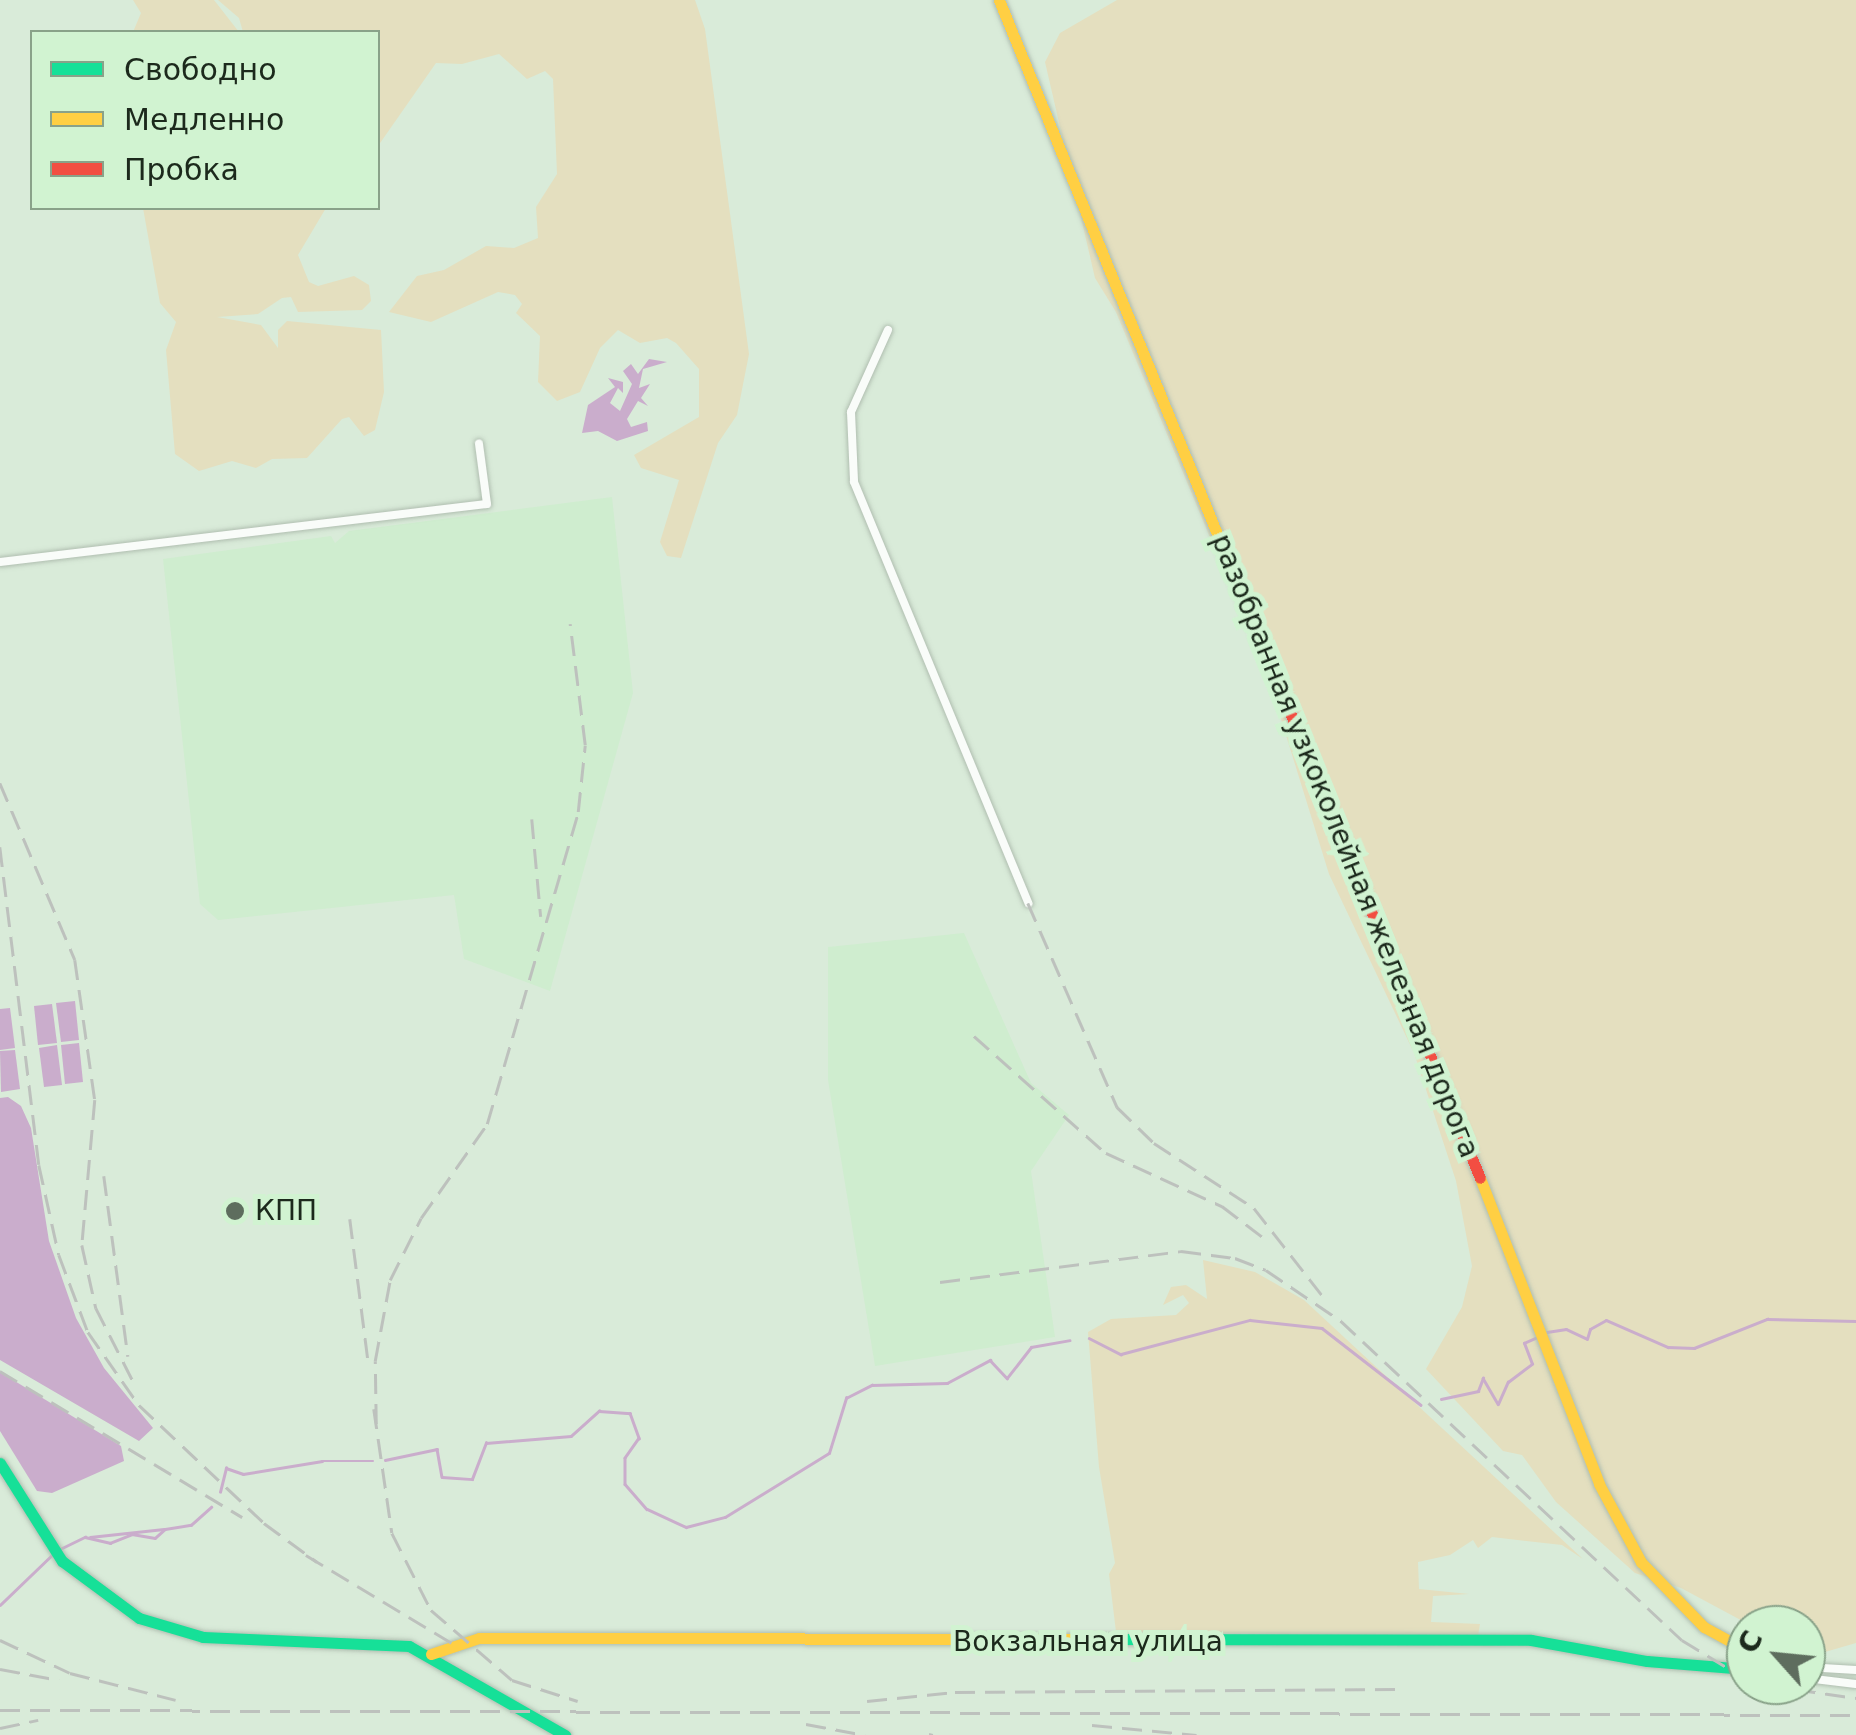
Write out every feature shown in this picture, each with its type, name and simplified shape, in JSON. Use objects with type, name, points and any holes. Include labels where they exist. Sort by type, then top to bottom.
[{"type":"street","name":"разобранная узкоколейная железная дорога","points":[[999,0],[1540,1324],[1598,1484],[1640,1562],[1704,1627],[1726,1639]]},
{"type":"street","points":[[888,330],[851,412],[851,469],[1028,903]]},
{"type":"street","points":[[0,562],[487,504],[479,444]]},
{"type":"street","points":[[0,1462],[62,1561],[126,1612],[170,1630],[234,1640],[382,1641],[431,1654],[565,1735]]},
{"type":"street","name":"Вокзальная улица","points":[[431,1654],[479,1638],[1531,1640],[1647,1661],[1726,1667]]},
{"type":"street","points":[[1826,1668],[1856,1670]]},
{"type":"street","points":[[1826,1680],[1856,1684]]},
{"type":"shaded area","points":[[133,0],[214,0],[237,30],[134,30],[141,13]]},
{"type":"shaded area","points":[[218,0],[695,0],[705,29],[749,354],[737,415],[718,443],[681,558],[667,556],[660,542],[679,480],[641,468],[634,455],[699,417],[699,369],[676,343],[667,338],[640,343],[618,330],[600,348],[580,392],[557,401],[538,382],[540,336],[516,313],[522,304],[515,295],[498,292],[431,322],[389,312],[417,276],[444,270],[486,246],[514,248],[538,238],[536,207],[557,174],[553,79],[545,71],[527,79],[499,54],[462,64],[436,63],[380,143],[380,30],[242,30],[239,18]]},
{"type":"shaded area","points":[[1117,0],[1856,0],[1856,1643],[1826,1652],[1826,1605],[1726,1605],[1726,1612],[1681,1588],[1635,1573],[1556,1502],[1522,1455],[1503,1451],[1426,1369],[1462,1307],[1472,1266],[1456,1181],[1414,1053],[1329,874],[1276,703],[1207,530],[1116,312],[1095,278],[1045,62],[1060,33]]},
{"type":"shaded area","points":[[143,210],[325,210],[298,255],[309,282],[318,286],[354,276],[369,285],[371,301],[362,310],[298,312],[291,297],[282,298],[258,314],[217,317],[261,325],[278,348],[278,330],[287,321],[381,330],[384,392],[375,430],[364,436],[349,417],[342,419],[307,458],[272,459],[256,468],[232,461],[199,471],[175,454],[166,350],[176,322],[160,303]]},
{"type":"shaded area","points":[[649,359],[667,362],[643,369],[639,388],[650,384],[641,398],[648,406],[638,401],[627,419],[631,427],[647,422],[648,431],[617,441],[598,431],[582,433],[588,405],[615,387],[608,378],[623,382],[623,393],[618,388],[610,403],[620,411],[632,384],[623,371],[631,364],[638,374]]},
{"type":"shaded area","points":[[612,497],[633,693],[550,991],[464,959],[454,895],[218,920],[200,904],[163,559],[331,536],[335,543],[349,531]]},
{"type":"shaded area","points":[[964,933],[1031,1083],[1069,1115],[1031,1171],[1055,1337],[875,1366],[828,1080],[828,947]]},
{"type":"shaded area","points":[[75,1001],[79,1040],[61,1042],[56,1003]]},
{"type":"shaded area","points":[[52,1004],[57,1043],[38,1045],[34,1006]]},
{"type":"shaded area","points":[[10,1008],[15,1048],[0,1050],[0,1009]]},
{"type":"shaded area","points":[[79,1043],[83,1082],[65,1084],[61,1045]]},
{"type":"shaded area","points":[[57,1045],[62,1085],[44,1087],[39,1048]]},
{"type":"shaded area","points":[[15,1050],[20,1089],[1,1092],[0,1051]]},
{"type":"shaded area","points":[[8,1097],[21,1106],[31,1128],[49,1241],[76,1318],[104,1368],[153,1428],[139,1441],[0,1360],[0,1098]]},
{"type":"shaded area","points":[[1203,1260],[1255,1272],[1304,1300],[1583,1559],[1562,1545],[1492,1537],[1478,1548],[1473,1540],[1450,1555],[1418,1562],[1419,1589],[1469,1594],[1433,1596],[1431,1622],[1480,1624],[1478,1636],[1116,1632],[1109,1574],[1115,1563],[1099,1467],[1088,1332],[1111,1319],[1176,1315],[1189,1303],[1183,1295],[1163,1305],[1171,1287],[1186,1285],[1207,1299]]},
{"type":"shaded area","points":[[0,1372],[121,1446],[124,1461],[52,1493],[37,1491],[0,1431]]},
{"type":"waterway","points":[[1547,1332],[1566,1329],[1587,1339],[1590,1329],[1606,1320],[1668,1347],[1694,1348],[1767,1319],[1856,1321]]},
{"type":"waterway","points":[[1089,1338],[1121,1354],[1250,1320],[1322,1328],[1421,1405]]},
{"type":"waterway","points":[[1441,1399],[1478,1391],[1483,1378],[1498,1404],[1508,1382],[1532,1364],[1524,1343],[1540,1336]]},
{"type":"waterway","points":[[385,1460],[437,1449],[442,1477],[472,1479],[486,1443],[571,1436],[599,1411],[630,1413],[639,1438],[625,1458],[625,1484],[647,1509],[686,1527],[725,1517],[829,1453],[846,1398],[872,1385],[947,1383],[990,1360],[1007,1378],[1031,1347],[1069,1340]]},
{"type":"waterway","points":[[220,1492],[226,1468],[243,1474],[322,1461],[373,1461]]},
{"type":"waterway","points":[[60,1549],[85,1537],[110,1543],[132,1534],[155,1538],[165,1529],[191,1525],[211,1507]]},
{"type":"waterway","points":[[90,1537],[164,1529]]},
{"type":"waterway","points":[[0,1605],[53,1554]]},
{"type":"railway","points":[[376,1424],[375,1361],[390,1280],[421,1218],[487,1124],[578,812],[585,745],[570,624]]},
{"type":"railway","points":[[0,783],[75,960],[95,1100],[82,1245],[96,1308],[133,1381]]},
{"type":"railway","points":[[532,819],[541,917]]},
{"type":"railway","points":[[0,847],[39,1165],[59,1255],[88,1332],[139,1405],[264,1523],[317,1562]]},
{"type":"railway","points":[[1028,903],[1117,1107],[1154,1143],[1254,1208],[1322,1295]]},
{"type":"railway","points":[[974,1036],[1106,1153],[1222,1206],[1268,1241]]},
{"type":"railway","points":[[104,1176],[128,1356]]},
{"type":"railway","points":[[350,1219],[368,1359]]},
{"type":"railway","points":[[940,1282],[1181,1251],[1235,1258],[1266,1270],[1341,1321],[1682,1640],[1726,1667]]},
{"type":"railway","points":[[0,1371],[242,1517]]},
{"type":"railway","points":[[374,1409],[392,1533],[431,1610],[512,1680],[578,1701]]},
{"type":"railway","points":[[306,1555],[452,1643]]},
{"type":"railway","points":[[0,1640],[70,1673],[176,1700]]},
{"type":"railway","points":[[0,1669],[59,1680]]},
{"type":"railway","points":[[867,1701],[955,1692],[1398,1689]]},
{"type":"railway","points":[[1826,1694],[1856,1698]]},
{"type":"railway","points":[[0,1710],[1856,1715]]},
{"type":"railway","points":[[0,1728],[38,1720]]},
{"type":"railway","points":[[806,1724],[865,1735]]},
{"type":"railway","points":[[1092,1725],[1197,1735]]},
{"type":"railway","points":[[929,1734],[933,1735]]},
{"type":"traffic: fast","points":[[0,1463],[62,1561],[139,1618],[203,1637],[409,1646],[565,1735]]},
{"type":"traffic: fast","points":[[1094,1639],[1531,1640],[1647,1661],[1726,1667]]},
{"type":"traffic: slow","points":[[999,0],[1289,710]]},
{"type":"traffic: slow","points":[[1480,1178],[1599,1484],[1641,1562],[1704,1627],[1726,1639]]},
{"type":"traffic: slow","points":[[431,1654],[479,1638],[1094,1639]]},
{"type":"traffic: jam","points":[[1289,710],[1480,1178]]},
{"type":"place","name":"КПП","points":[[235,1211]]}]
